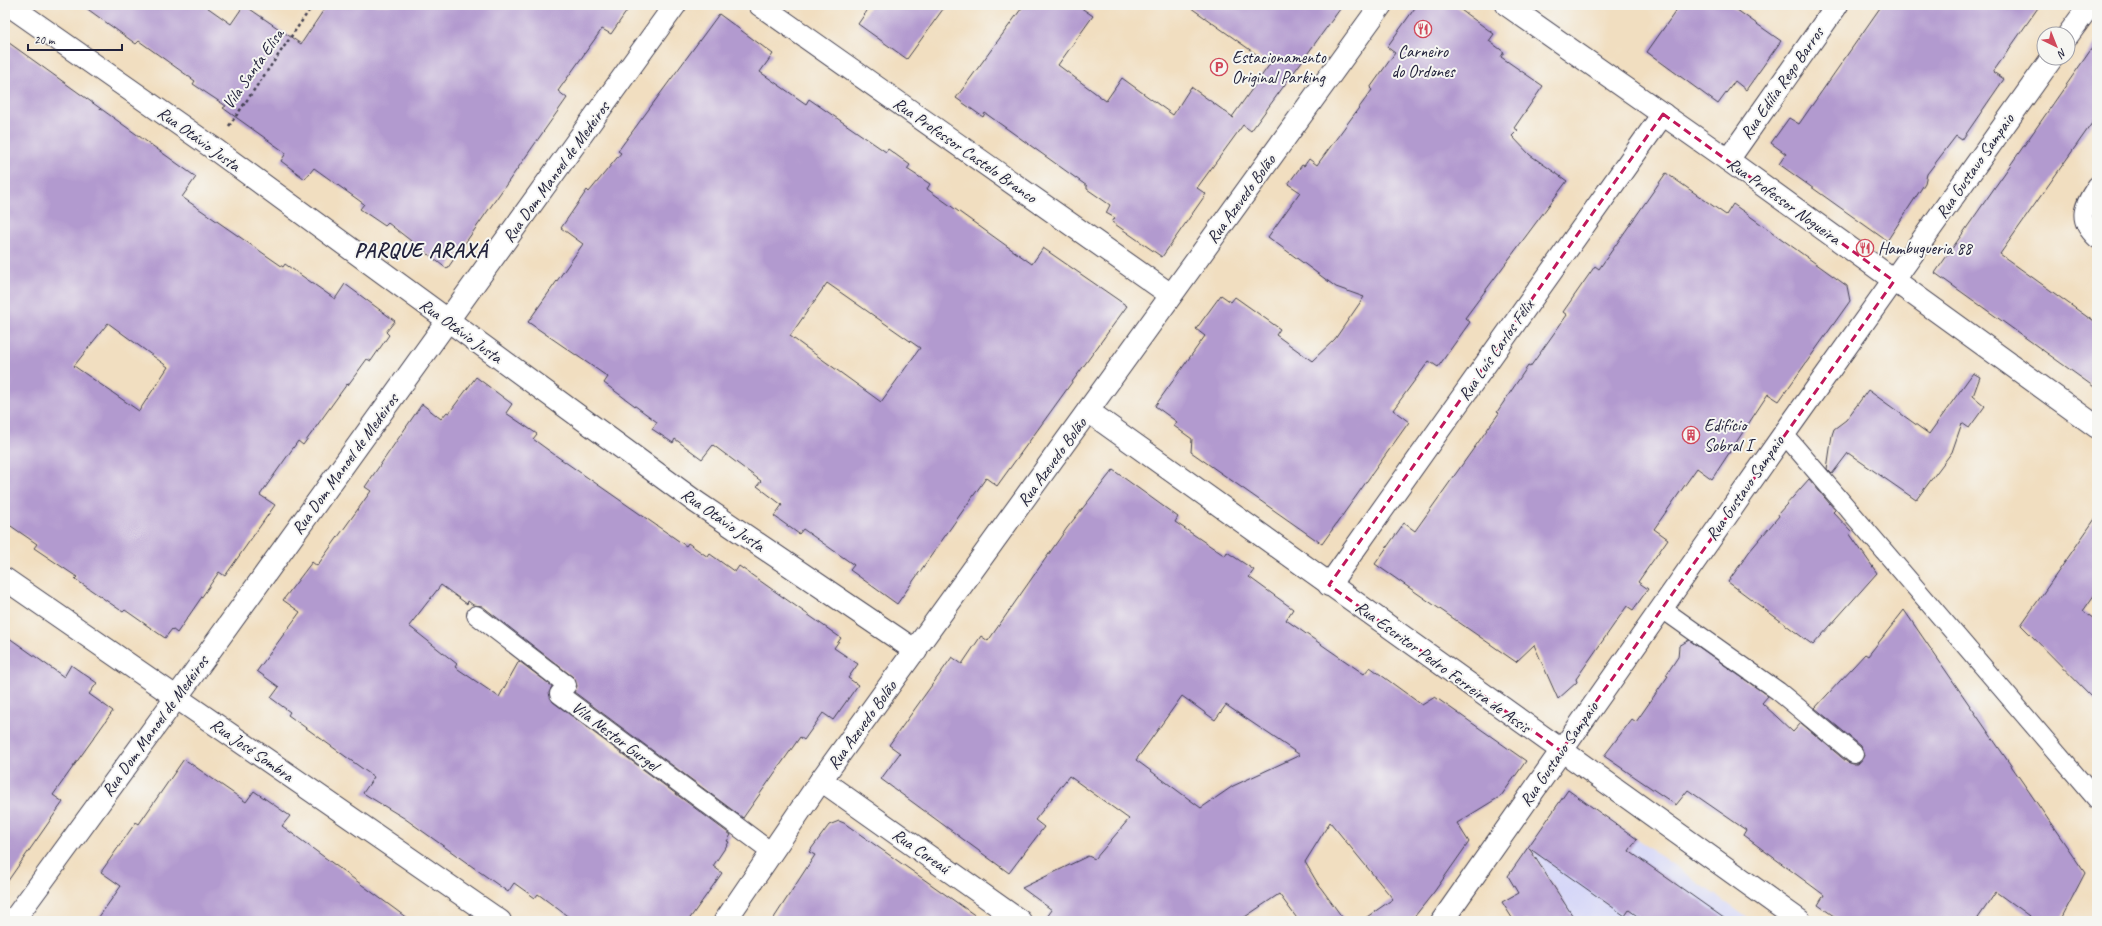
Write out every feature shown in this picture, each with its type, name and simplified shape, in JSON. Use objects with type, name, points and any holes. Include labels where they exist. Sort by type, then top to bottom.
[{"type":"street","name":"Rua Otávio Justa","points":[[9,5],[213,148],[448,322],[696,502],[916,651]]},
{"type":"street","name":"Rua Dom Manoel de Medeiros","points":[[13,921],[448,322],[675,5]]},
{"type":"street","name":"Rua Professor Castelo Branco","points":[[760,5],[1171,295]]},
{"type":"street","name":"Rua Azevedo Bolão","points":[[725,921],[822,780],[1381,5]]},
{"type":"street","name":"Rua Professor Nogueira","points":[[1507,5],[1728,160],[2097,427]]},
{"type":"street","name":"Rua Edília Rego Barros","points":[[1728,160],[1837,5]]},
{"type":"street","points":[[2075,26],[2090,5]]},
{"type":"street","name":"Rua Gustavo Sampaio","points":[[1442,921],[1661,608],[2046,66]]},
{"type":"street","name":"Rua Luís Carlos Félix","points":[[1329,585],[1663,114]]},
{"type":"street","name":"Rua Escritor Pedro Ferreira de Assis","points":[[1088,411],[1800,921]]},
{"type":"street","name":"Rua José Sombra","points":[[5,579],[500,921]]},
{"type":"street","name":"Rua Coreaú","points":[[822,780],[1020,921]]},
{"type":"lane","points":[[2097,186],[2086,202],[2082,216],[2087,230],[2097,239]]},
{"type":"lane","points":[[1784,434],[2097,800]]},
{"type":"lane","points":[[1661,608],[1778,691],[1854,754]]},
{"type":"lane","name":"Vila Nestor Gurgel","points":[[476,615],[567,685],[559,694],[773,853]]},
{"type":"path","name":"Vila Santa Elisa","points":[[213,148],[313,5]]},
{"type":"highlighted area","points":[[1663,114],[1894,281],[1561,751],[1329,585]]},
{"type":"shaded area","points":[[1568,790],[1752,921],[1576,921],[1529,846]]},
{"type":"building","points":[[82,5],[204,5],[231,24],[244,5],[301,44],[327,5],[631,5],[611,34],[602,29],[558,91],[567,98],[447,269],[388,223],[385,226],[360,209],[364,204],[314,168],[305,179],[281,161],[286,153],[223,108],[226,106],[193,84],[195,81],[139,41],[136,44]]},
{"type":"building","points":[[871,5],[946,5],[907,59],[858,24]]},
{"type":"building","points":[[1024,5],[1077,5],[1093,16],[1058,65],[1106,101],[1122,78],[1173,115],[1191,87],[1232,117],[1270,64],[1187,5],[1343,5],[1251,131],[1243,125],[1197,188],[1206,194],[1162,257],[1112,222],[1115,218],[1106,213],[1110,205],[1087,189],[1087,186],[985,113],[983,117],[956,98]]},
{"type":"building","points":[[1417,5],[1454,5],[1494,34],[1489,41],[1504,52],[1501,57],[1543,86],[1514,128],[1518,130],[1512,136],[1530,155],[1567,181],[1465,318],[1470,322],[1438,367],[1429,361],[1393,410],[1409,422],[1322,544],[1191,452],[1192,439],[1174,426],[1177,422],[1155,406],[1205,336],[1196,329],[1221,295],[1231,302],[1235,297],[1280,329],[1276,335],[1312,361],[1335,339],[1364,297],[1336,287],[1268,237],[1300,192],[1288,184],[1302,165],[1304,166],[1309,159],[1317,165],[1372,90],[1370,88],[1395,53],[1387,47]]},
{"type":"building","points":[[1680,5],[1730,5],[1781,41],[1746,90],[1735,81],[1718,104],[1647,52]]},
{"type":"building","points":[[1882,5],[2040,5],[1993,72],[2004,79],[1962,140],[1956,136],[1927,174],[1925,183],[1887,241],[1779,164],[1786,154],[1771,143],[1789,118],[1799,124]]},
{"type":"building","points":[[719,14],[773,54],[760,72],[806,104],[809,99],[886,152],[888,149],[910,165],[907,169],[930,184],[927,189],[1032,264],[1043,248],[1127,306],[997,486],[986,478],[897,604],[850,570],[854,565],[803,529],[799,534],[774,516],[782,505],[757,486],[761,481],[713,445],[702,459],[675,439],[673,443],[652,429],[657,422],[604,383],[608,377],[528,322],[583,244],[561,228],[587,190],[589,192],[621,153],[618,151]],"holes":[[[827,283],[920,348],[881,402],[790,336]]]},
{"type":"building","points":[[5,40],[196,177],[182,197],[283,267],[285,264],[335,299],[345,284],[395,321],[386,332],[389,335],[371,361],[367,359],[303,445],[298,441],[260,495],[275,505],[225,576],[219,572],[177,633],[172,629],[165,638],[125,610],[123,612],[75,579],[77,577],[34,548],[37,544],[5,522]],"holes":[[[108,323],[168,367],[139,411],[74,366]]]},
{"type":"building","points":[[2097,41],[2097,116],[2000,254],[2097,324],[2097,389],[1935,273]]},
{"type":"building","points":[[1666,173],[1726,215],[1733,204],[1847,286],[1850,301],[1779,401],[1768,394],[1712,479],[1697,468],[1654,529],[1668,539],[1638,582],[1648,589],[1633,610],[1627,606],[1576,679],[1577,682],[1558,699],[1534,645],[1516,662],[1375,564],[1404,523],[1415,531],[1499,413],[1497,412],[1528,366],[1530,367],[1567,315],[1563,312],[1595,266],[1599,269]]},
{"type":"building","points":[[1973,373],[1980,377],[1973,396],[1985,406],[1969,428],[1962,423],[1952,452],[1916,500],[1848,453],[1832,474],[1827,469],[1834,429],[1846,420],[1868,390],[1929,434]]},
{"type":"building","points":[[476,377],[512,404],[506,413],[537,434],[533,439],[686,546],[688,543],[708,557],[710,554],[735,572],[739,566],[841,638],[834,648],[858,664],[848,678],[858,685],[833,720],[823,713],[804,740],[800,737],[743,818],[574,692],[577,686],[573,677],[482,606],[473,605],[468,601],[467,604],[441,585],[409,626],[457,664],[455,667],[499,697],[519,661],[552,686],[549,693],[553,702],[731,835],[727,841],[729,842],[713,866],[722,873],[688,921],[574,921],[538,894],[535,898],[514,883],[508,892],[404,818],[363,793],[374,777],[288,715],[290,712],[271,698],[279,687],[257,671],[300,612],[283,600],[312,562],[317,566],[371,491],[365,487],[422,404],[441,419],[447,412],[449,413]]},
{"type":"building","points":[[1113,470],[1178,517],[1175,522],[1225,556],[1227,552],[1254,570],[1249,577],[1293,609],[1286,620],[1364,674],[1370,667],[1422,705],[1435,697],[1526,761],[1501,796],[1457,823],[1469,842],[1434,892],[1411,921],[1361,921],[1393,899],[1330,822],[1305,862],[1318,884],[1345,921],[1299,921],[1279,894],[1239,921],[1044,921],[1052,910],[1022,888],[1088,856],[1095,859],[1129,819],[1069,776],[1035,820],[1044,827],[1009,873],[881,779],[900,753],[889,745],[952,657],[962,664],[981,636],[988,641],[1067,528]],"holes":[[[1182,696],[1215,720],[1226,705],[1300,755],[1233,786],[1201,808],[1136,760]]]},
{"type":"building","points":[[1809,479],[1835,510],[1833,512],[1851,531],[1849,533],[1877,573],[1813,645],[1728,582],[1749,552],[1779,516],[1778,514]]},
{"type":"building","points":[[2097,516],[2097,591],[2083,611],[2097,621],[2097,702],[2021,625]]},
{"type":"building","points":[[1904,610],[2085,873],[2060,921],[2036,921],[1996,892],[1976,921],[1841,921],[1818,905],[1824,895],[1743,835],[1746,830],[1688,790],[1676,805],[1604,756],[1632,719],[1636,722],[1668,676],[1666,675],[1678,657],[1679,646],[1689,640],[1768,696],[1762,703],[1793,732],[1801,723],[1847,762],[1858,764],[1864,756],[1861,746],[1815,708],[1865,654],[1868,656]]},
{"type":"building","points":[[5,635],[64,677],[71,665],[97,683],[89,694],[113,711],[53,795],[63,802],[5,885]]},
{"type":"building","points":[[184,759],[246,802],[254,791],[290,816],[282,826],[411,921],[198,921],[193,918],[190,921],[96,921],[121,886],[101,872],[136,822],[139,824]]},
{"type":"building","points":[[1568,790],[1637,839],[1629,851],[1728,921],[1644,921],[1629,910],[1625,916],[1529,848],[1576,921],[1514,921],[1502,902],[1518,893],[1508,876]]},
{"type":"building","points":[[839,821],[844,823],[983,921],[772,921],[815,855],[809,852],[829,825]]},
{"type":"place","name":"Carneiro do Ordones","points":[[1423,29]]},
{"type":"place","name":"Estacionamento Original Parking","points":[[1219,67]]},
{"type":"place","name":"Hambugueria 88","points":[[1865,248]]},
{"type":"place","name":"Edifício Sobral I","points":[[1691,435]]},
{"type":"district","name":"PARQUE ARAXÁ","points":[[421,250]]}]
